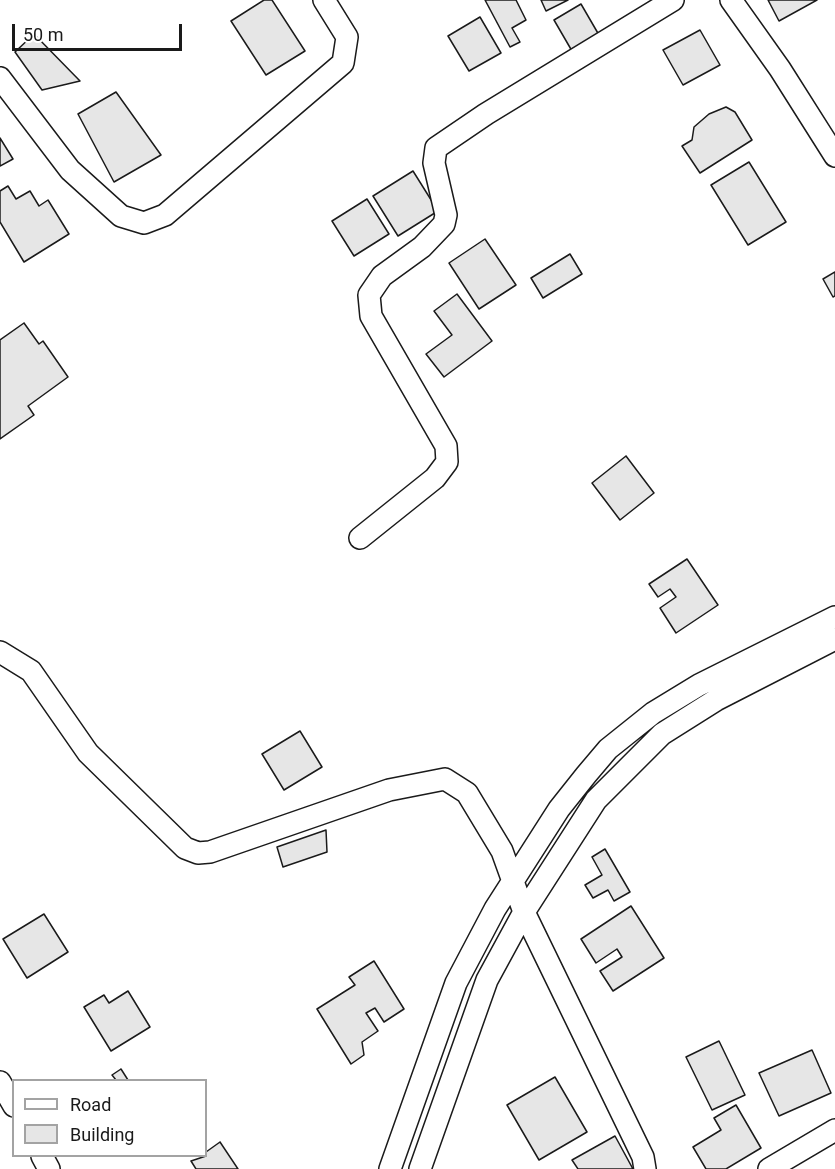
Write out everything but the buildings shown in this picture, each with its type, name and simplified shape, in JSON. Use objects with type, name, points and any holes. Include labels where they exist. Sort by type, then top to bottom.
[{"type":"street","points":[[0,78],[70,170],[121,216],[144,223],[165,215],[343,63],[347,37],[324,0]]},
{"type":"street","points":[[360,538],[435,478],[447,462],[446,446],[371,316],[369,295],[382,276],[422,247],[444,224],[446,215],[434,162],[435,148],[486,114],[673,0]]},
{"type":"street","points":[[731,0],[780,69],[835,156]]},
{"type":"street","points":[[390,1169],[456,983],[512,881],[559,809],[617,742],[653,713],[699,685],[835,617]]},
{"type":"street","points":[[420,1169],[487,980],[524,912],[596,800],[663,734],[725,694],[835,639]]},
{"type":"street","points":[[0,652],[31,671],[88,753],[185,848],[198,853],[210,852],[389,790],[445,779],[467,793],[502,851],[524,912],[643,1157],[645,1169]]},
{"type":"street","points":[[0,1082],[12,1103]]},
{"type":"street","points":[[775,1168],[835,1130]]}]
